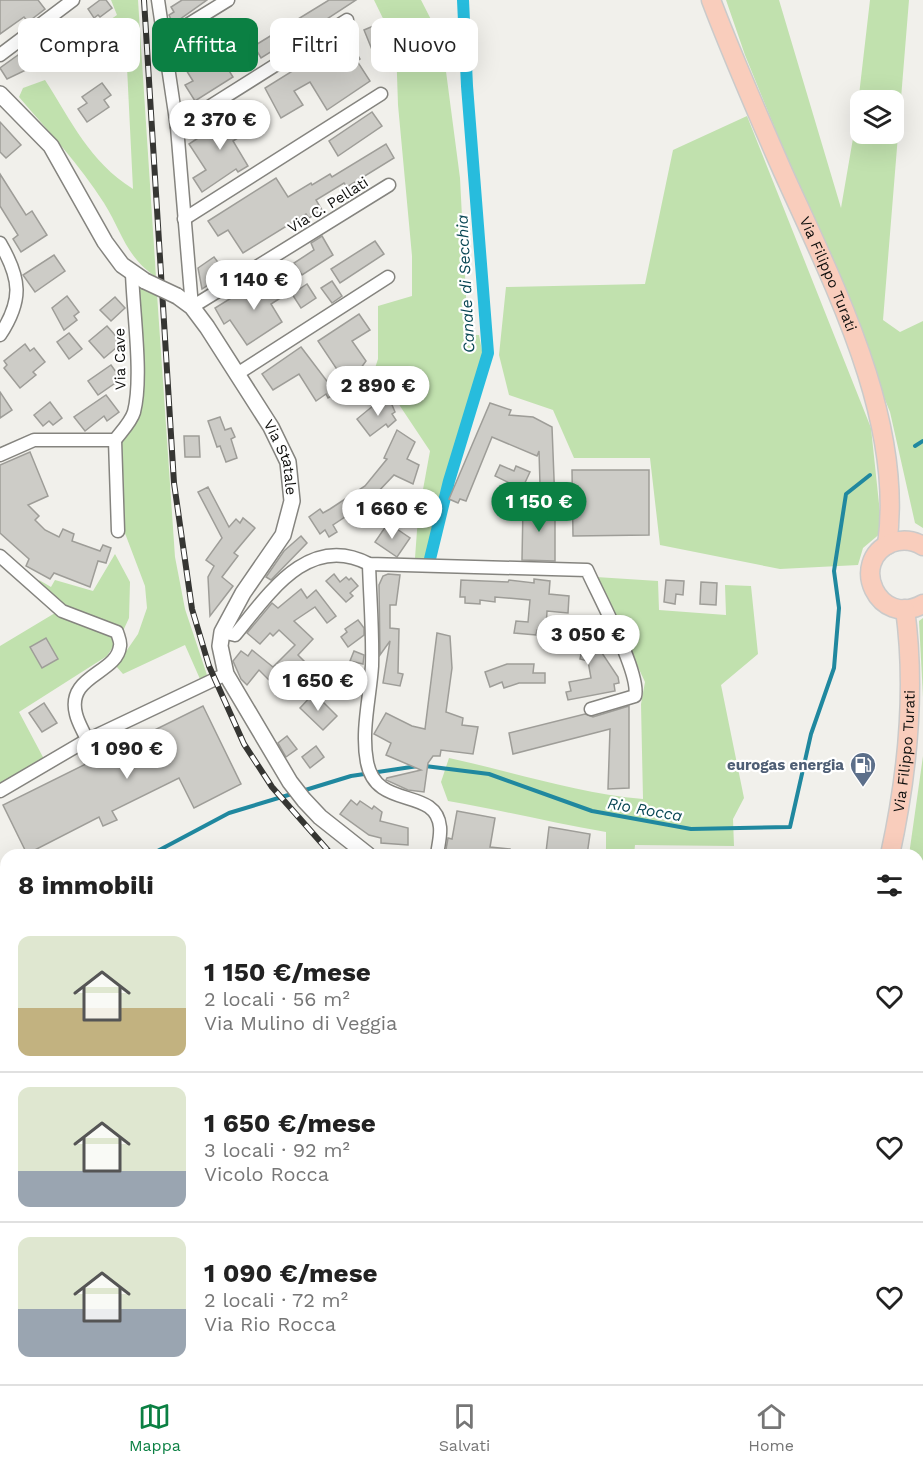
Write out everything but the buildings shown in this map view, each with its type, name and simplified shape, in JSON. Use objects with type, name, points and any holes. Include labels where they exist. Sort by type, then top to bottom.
[{"type":"main road","points":[[704,0],[737,68]]},
{"type":"main road","points":[[714,0],[737,68]]},
{"type":"main road","name":"Via Filippo Turati","points":[[737,68],[822,261],[854,341],[884,440],[891,490],[887,545],[873,562],[871,583],[881,600],[896,609],[905,609],[909,643],[905,755],[891,849]]},
{"type":"main road","name":"Via Filippo Turati","points":[[887,545],[916,543],[891,490]]},
{"type":"main road","points":[[905,609],[923,604]]},
{"type":"street","points":[[0,55],[73,0]]},
{"type":"street","points":[[158,0],[160,18]]},
{"type":"street","points":[[199,18],[228,0]]},
{"type":"street","points":[[177,127],[270,68]]},
{"type":"street","points":[[168,72],[177,127],[192,308]]},
{"type":"street","name":"Via Statale","points":[[0,94],[51,146],[105,242],[122,265],[177,296],[192,308],[271,427],[288,462],[292,501],[283,535],[243,592],[222,632]]},
{"type":"street","points":[[184,219],[381,94]]},
{"type":"street","name":"Via C. Pellati","points":[[192,308],[388,185]]},
{"type":"street","points":[[0,243],[9,259],[17,287],[14,314],[0,335]]},
{"type":"street","name":"Via Cave","points":[[116,440],[134,414],[139,276]]},
{"type":"street","points":[[237,374],[388,278]]},
{"type":"street","points":[[0,455],[34,440],[116,440],[118,531]]},
{"type":"street","points":[[0,556],[62,611],[117,632],[120,646],[115,658],[83,684],[76,695],[75,712],[87,740]]},
{"type":"street","points":[[360,849],[320,817],[290,782],[226,674],[220,646],[222,632],[235,635],[281,578],[305,562],[332,556],[358,559],[369,564],[587,570],[628,660],[637,689],[635,696],[630,699],[591,709]]},
{"type":"street","points":[[369,564],[372,667],[367,714],[367,762],[375,782],[391,795],[421,802],[433,811],[440,827],[438,849]]},
{"type":"street","points":[[0,791],[87,740],[226,674]]},
{"type":"green space","points":[[111,0],[138,0],[139,18],[113,18],[117,15]]},
{"type":"green space","points":[[374,0],[421,0],[430,18],[383,18]]},
{"type":"green space","points":[[726,0],[779,0],[841,208],[852,144],[897,144],[883,320],[900,332],[923,321],[923,528],[915,523],[890,412],[745,55]]},
{"type":"green space","points":[[870,0],[909,0],[902,90],[860,90]]},
{"type":"green space","points":[[140,31],[156,277],[131,252],[85,175],[19,97],[23,88],[45,80],[73,126],[93,153],[104,166],[133,189],[127,72],[140,72]]},
{"type":"green space","points":[[397,72],[446,72],[460,178],[468,335],[479,335],[483,356],[425,561],[415,558],[418,517],[430,451],[392,394],[371,380],[378,359],[378,306],[412,296],[412,256]]},
{"type":"green space","points":[[747,116],[871,428],[882,532],[863,548],[858,565],[780,569],[660,545],[650,458],[574,458],[553,410],[509,395],[499,355],[506,287],[645,284],[673,150]]},
{"type":"green space","points":[[137,283],[157,294],[175,557],[185,609],[207,675],[200,679],[185,645],[123,674],[116,666],[138,634],[147,608],[145,586],[123,528],[122,441],[138,418],[142,389]]},
{"type":"green space","points":[[115,554],[130,582],[129,618],[123,631],[107,656],[19,712],[44,759],[0,785],[0,646],[55,613],[39,580],[51,587],[55,580],[93,591]]},
{"type":"green space","points":[[596,577],[658,581],[659,610],[726,615],[725,585],[751,586],[758,654],[721,685],[744,798],[733,819],[734,846],[635,845],[635,849],[606,849],[606,832],[448,801],[441,782],[449,758],[569,787],[643,799],[641,704],[645,682]]},
{"type":"green space","points":[[923,618],[923,697],[919,621]]},
{"type":"green space","points":[[923,756],[923,849],[910,849]]},
{"type":"waterway","name":"Canale di Secchia","points":[[430,559],[449,481],[488,353],[467,86],[463,0]]},
{"type":"waterway","name":"Rio Rocca","points":[[915,446],[923,441]]},
{"type":"waterway","name":"Rio Rocca","points":[[425,766],[489,774],[592,811],[691,829],[790,827],[811,734],[834,668],[839,608],[834,571],[846,494],[870,475]]},
{"type":"waterway","name":"Rio Rocca","points":[[302,791],[351,776],[418,766]]},
{"type":"waterway","name":"Rio Rocca","points":[[161,849],[229,813],[295,793]]},
{"type":"railway","points":[[144,0],[174,483],[192,609],[209,666],[244,744],[272,787],[327,849]]},
{"type":"place","name":"eurogas energia","points":[[863,788]]}]
